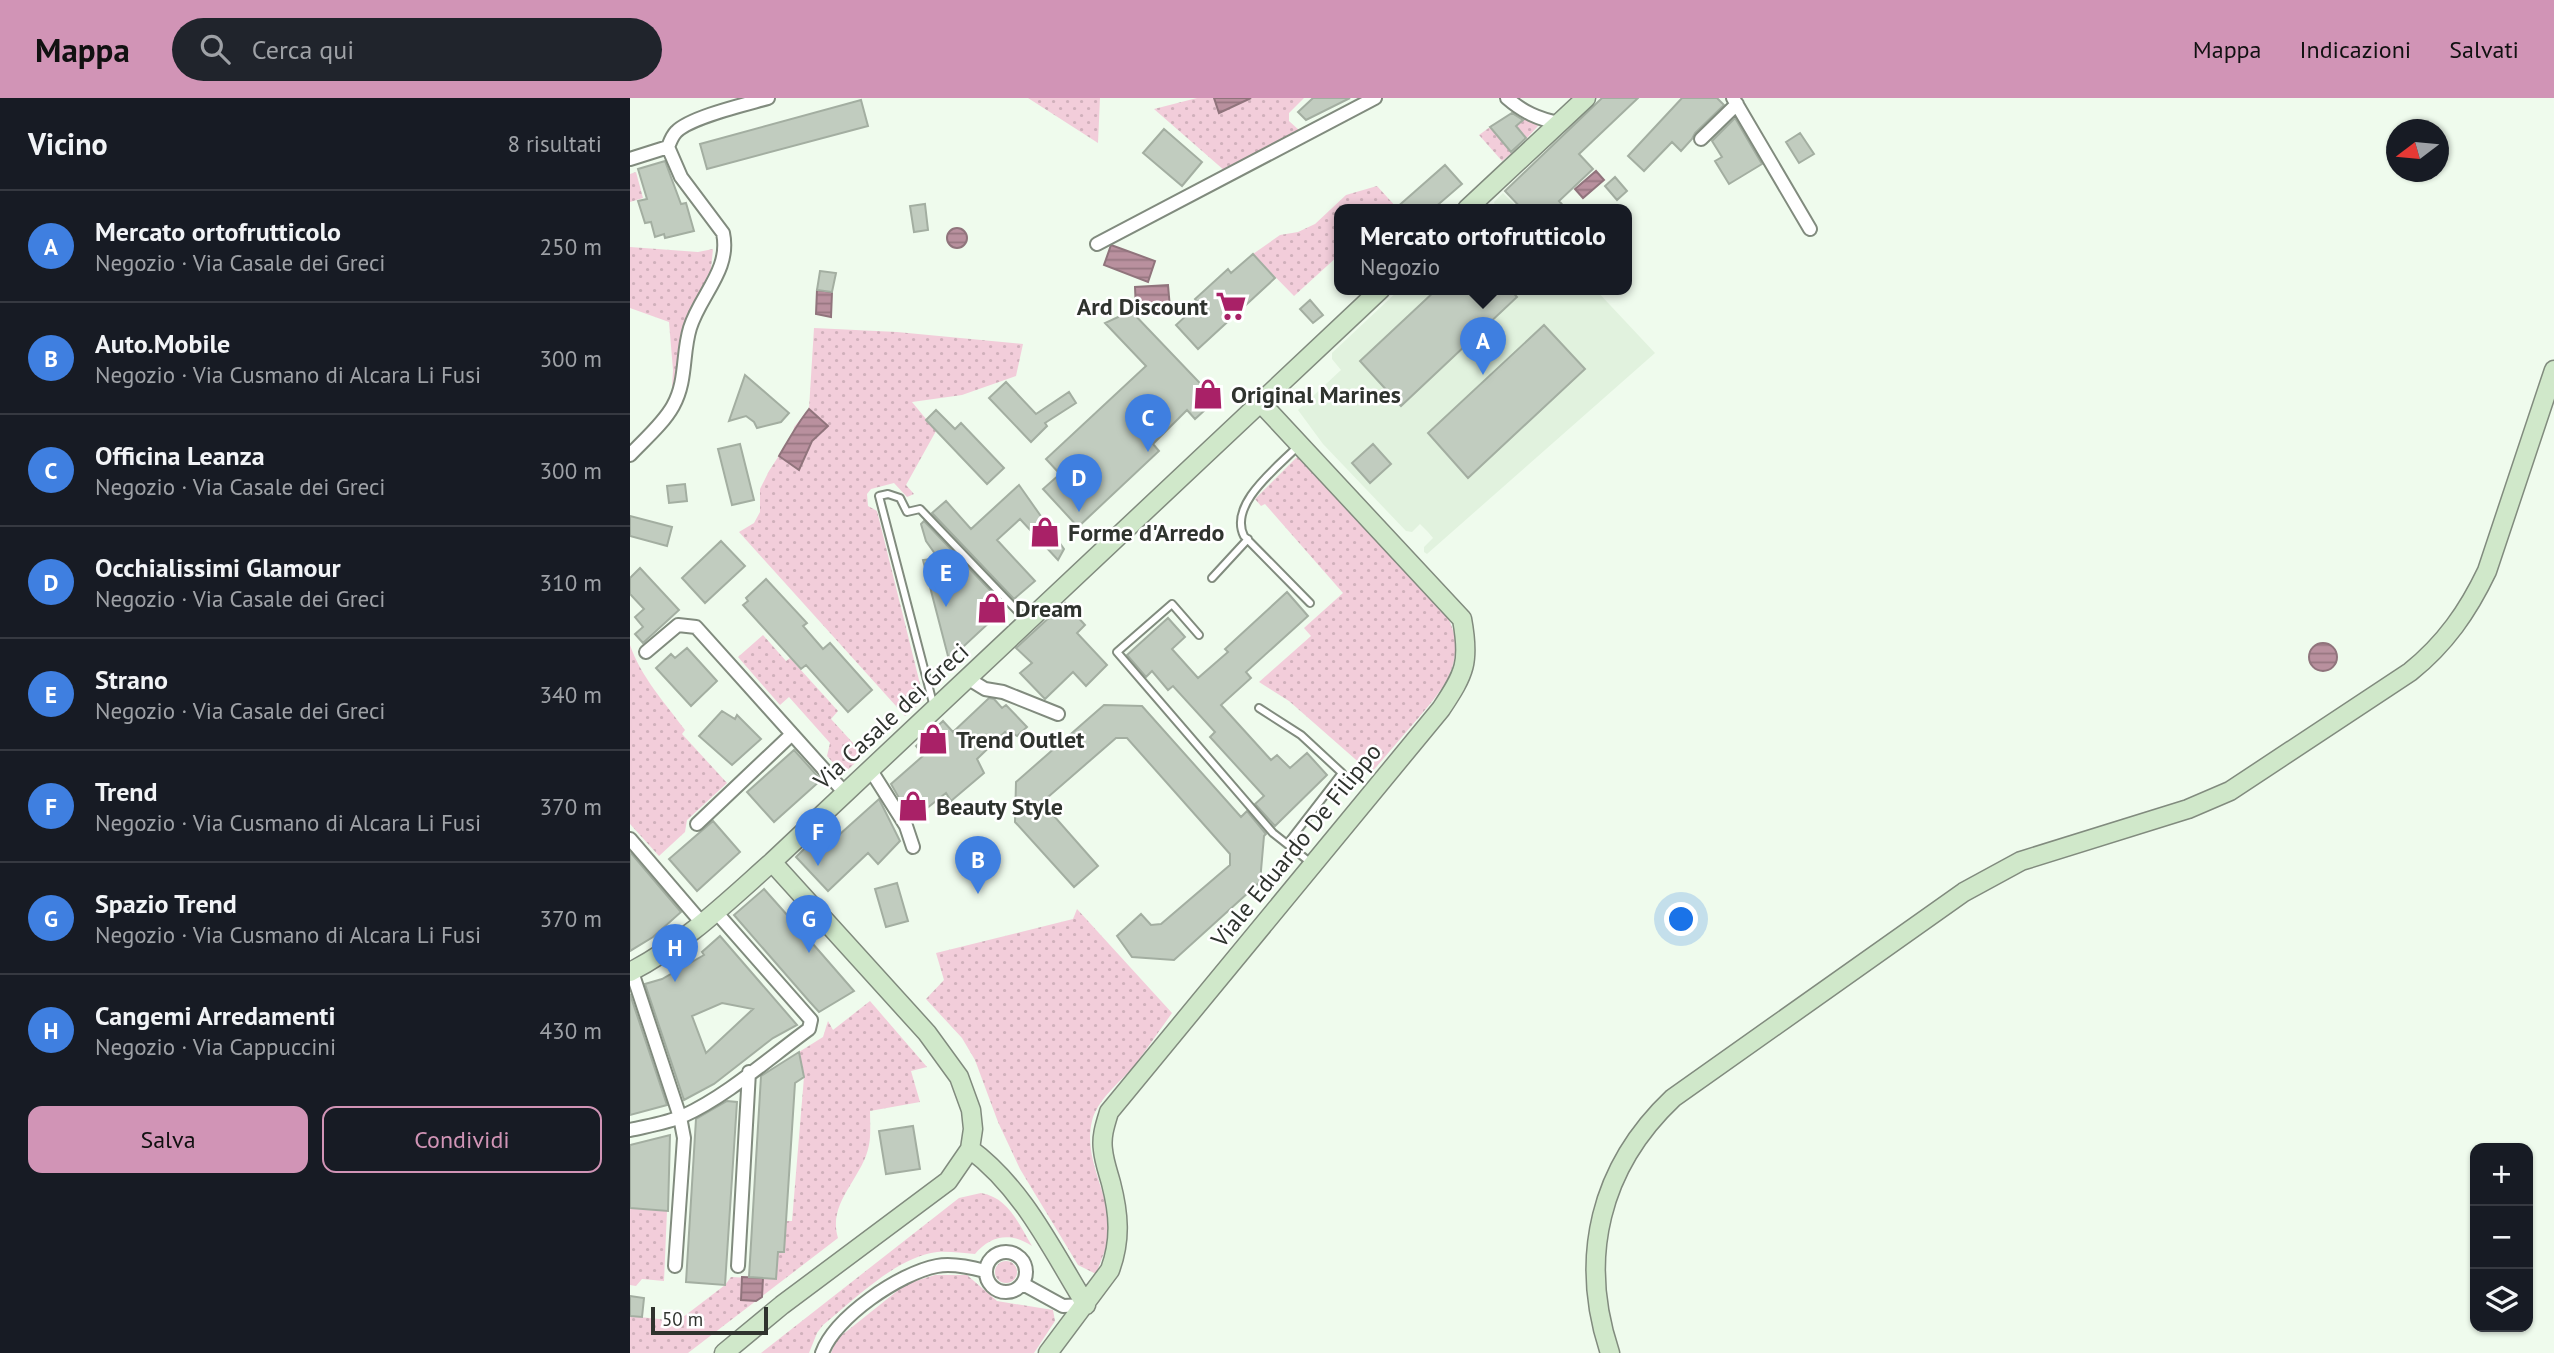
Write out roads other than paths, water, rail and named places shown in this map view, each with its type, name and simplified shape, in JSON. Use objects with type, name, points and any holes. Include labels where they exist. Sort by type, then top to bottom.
[{"type":"street","points":[[630,159],[668,147],[674,134],[681,128],[710,115],[768,98]]},
{"type":"street","points":[[1097,244],[1375,98]]},
{"type":"street","points":[[1507,98],[1526,113],[1541,120],[1559,123]]},
{"type":"street","points":[[1472,204],[1586,98]]},
{"type":"street","points":[[1701,139],[1735,101],[1810,229]]},
{"type":"street","points":[[630,455],[672,408],[684,378],[689,330],[724,258],[723,233],[681,177],[668,147]]},
{"type":"street","name":"Via Casale dei Greci","points":[[631,972],[709,917],[772,862],[1375,295]]},
{"type":"street","points":[[1610,1353],[1596,1295],[1597,1240],[1615,1177],[1640,1133],[1656,1115],[1673,1098],[1993,874],[2021,861],[2188,809],[2231,791],[2410,672],[2430,655],[2458,622],[2477,593],[2487,571],[2554,370]]},
{"type":"street","name":"Viale Eduardo De Filippo","points":[[1048,1353],[1110,1270],[1119,1234],[1118,1212],[1102,1151],[1103,1131],[1109,1112],[1441,709],[1457,685],[1465,664],[1466,642],[1462,619],[1260,402]]},
{"type":"street","points":[[646,652],[678,625],[696,627],[845,793]]},
{"type":"street","points":[[967,678],[985,689],[1003,692],[1058,713]]},
{"type":"street","points":[[697,824],[792,734]]},
{"type":"street","points":[[870,769],[906,826],[913,848]]},
{"type":"street","points":[[630,839],[811,1020],[809,1029],[749,1072],[721,1096],[680,1117],[630,1130]]},
{"type":"street","points":[[723,1353],[782,1305],[948,1181],[970,1149],[973,1129],[971,1110],[959,1077],[927,1033],[772,862]]},
{"type":"street","points":[[631,972],[680,1117],[684,1138],[675,1266]]},
{"type":"street","points":[[738,1266],[749,1072]]},
{"type":"street","points":[[970,1149],[990,1164],[1017,1193],[1086,1305],[1063,1306],[1023,1284]]},
{"type":"street","points":[[1007,1251],[1018,1254],[1025,1263],[1027,1273],[1023,1284],[1005,1293],[995,1289],[988,1281],[985,1271],[989,1261],[997,1253],[1007,1251]]},
{"type":"street","points":[[822,1353],[830,1336],[842,1323],[898,1280],[939,1265],[967,1266],[985,1271]]},
{"type":"lane","points":[[1300,444],[1251,494],[1240,520],[1241,529],[1248,540],[1310,603]]},
{"type":"lane","points":[[935,708],[879,496],[888,494],[900,498],[907,512],[920,509],[1027,621]]},
{"type":"lane","points":[[1212,578],[1248,540]]},
{"type":"lane","points":[[1199,635],[1172,604],[1117,652],[1273,833],[1313,864]]},
{"type":"lane","points":[[1259,708],[1300,735],[1342,774],[1287,844]]},
{"type":"place","name":"Ard Discount","points":[[1231,306]]},
{"type":"place","name":"Mercato ortofrutticolo","points":[[1483,375]]},
{"type":"place","name":"Original Marines","points":[[1208,394]]},
{"type":"place","name":"Officina Leanza","points":[[1148,452]]},
{"type":"place","name":"Occhialissimi Glamour","points":[[1079,512]]},
{"type":"place","name":"Forme d'Arredo","points":[[1045,532]]},
{"type":"place","name":"Strano","points":[[946,607]]},
{"type":"place","name":"Dream","points":[[992,608]]},
{"type":"place","name":"Trend Outlet","points":[[933,739]]},
{"type":"place","name":"Beauty Style","points":[[913,806]]},
{"type":"place","name":"Trend","points":[[818,866]]},
{"type":"place","name":"Auto.Mobile","points":[[978,894]]},
{"type":"place","name":"Spazio Trend","points":[[809,953]]},
{"type":"place","name":"Cangemi Arredamenti","points":[[675,982]]}]
